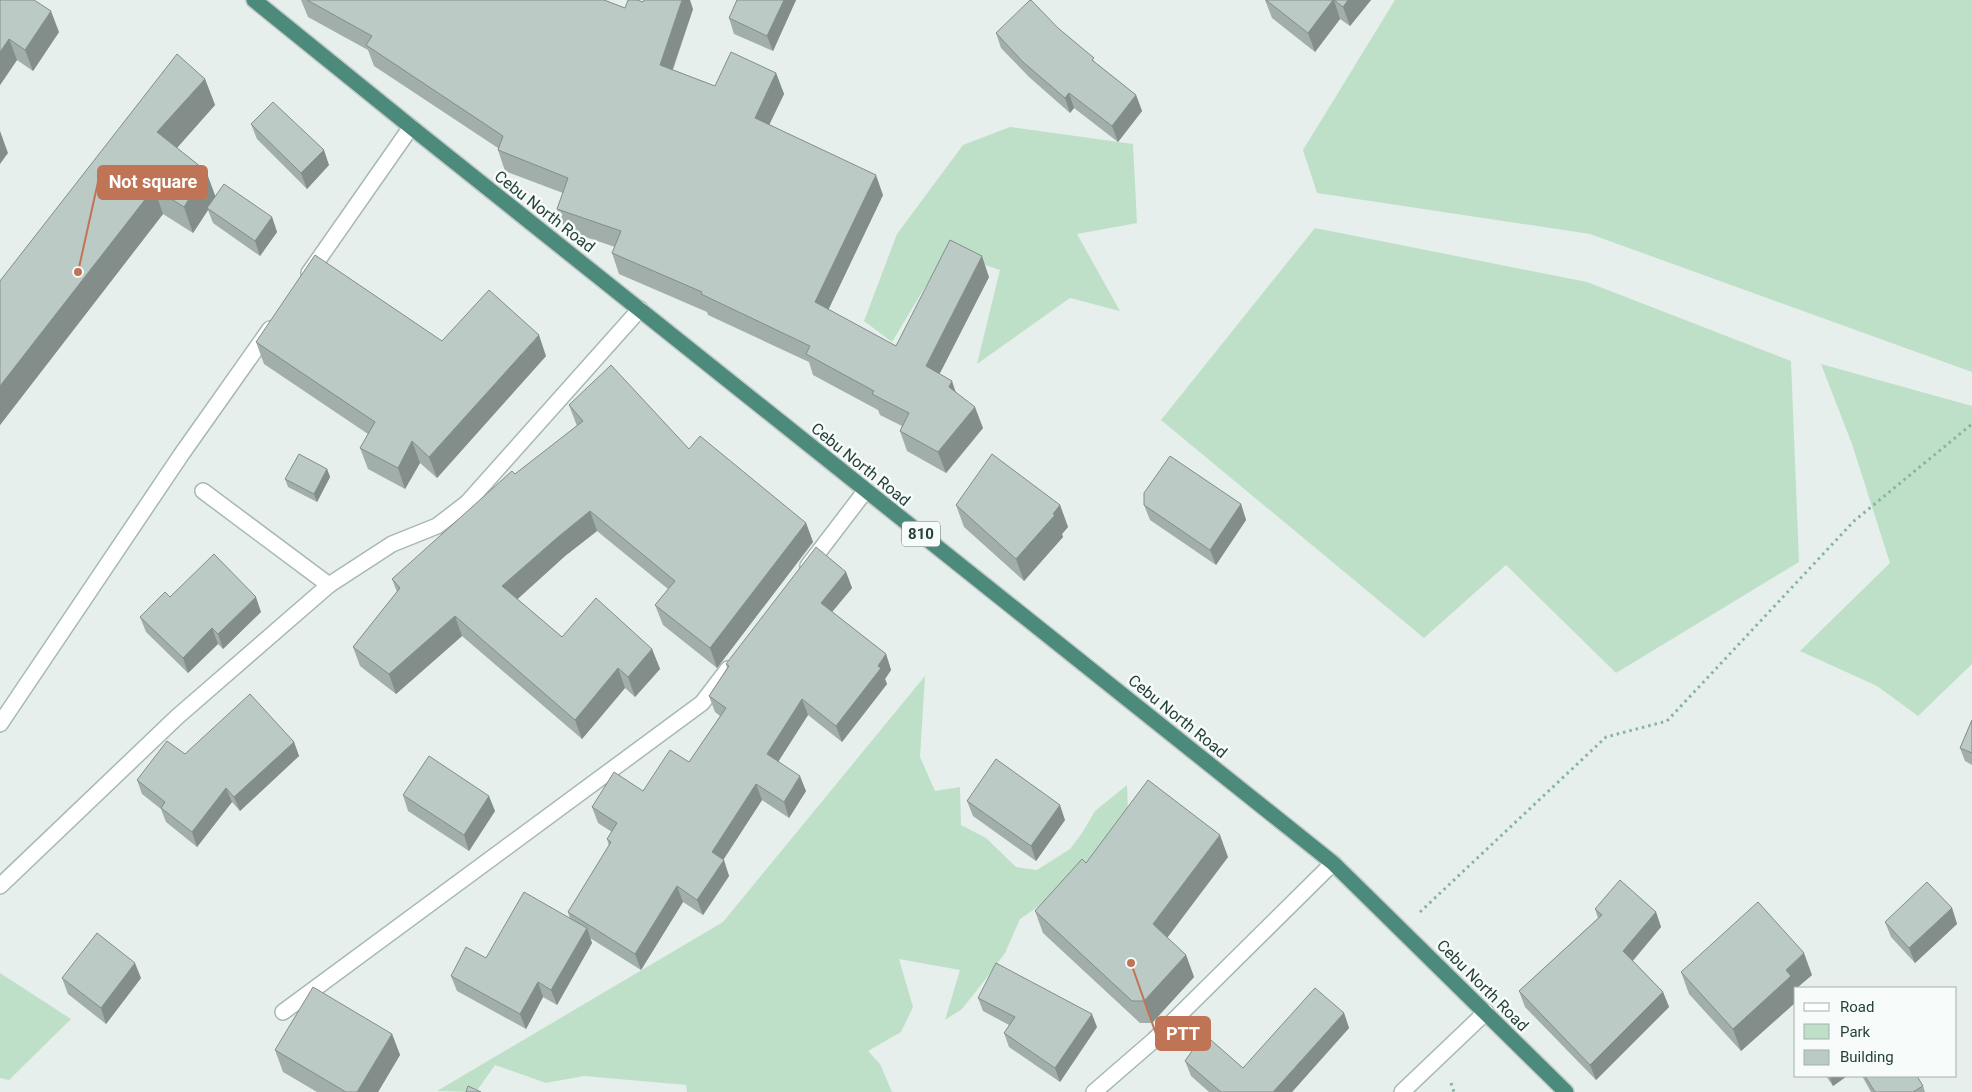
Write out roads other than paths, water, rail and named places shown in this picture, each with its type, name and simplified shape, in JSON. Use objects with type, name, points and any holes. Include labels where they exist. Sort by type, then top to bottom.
[{"type":"highway","name":"Cebu North Road","points":[[254,0],[1333,863],[1566,1092]]},
{"type":"street","points":[[299,287],[411,127]]},
{"type":"street","points":[[0,886],[177,717],[330,585],[392,544],[437,526],[467,503],[640,309]]},
{"type":"street","points":[[0,724],[181,455],[276,319]]},
{"type":"street","points":[[799,577],[866,490]]},
{"type":"street","points":[[203,491],[330,585]]},
{"type":"street","points":[[283,1012],[702,703],[739,656]]},
{"type":"street","points":[[1094,1092],[1154,1040],[1333,863]]},
{"type":"street","points":[[1402,1092],[1486,1012]]},
{"type":"place","name":"Not square","points":[[78,272]]},
{"type":"place","name":"PTT","points":[[1131,963]]}]
